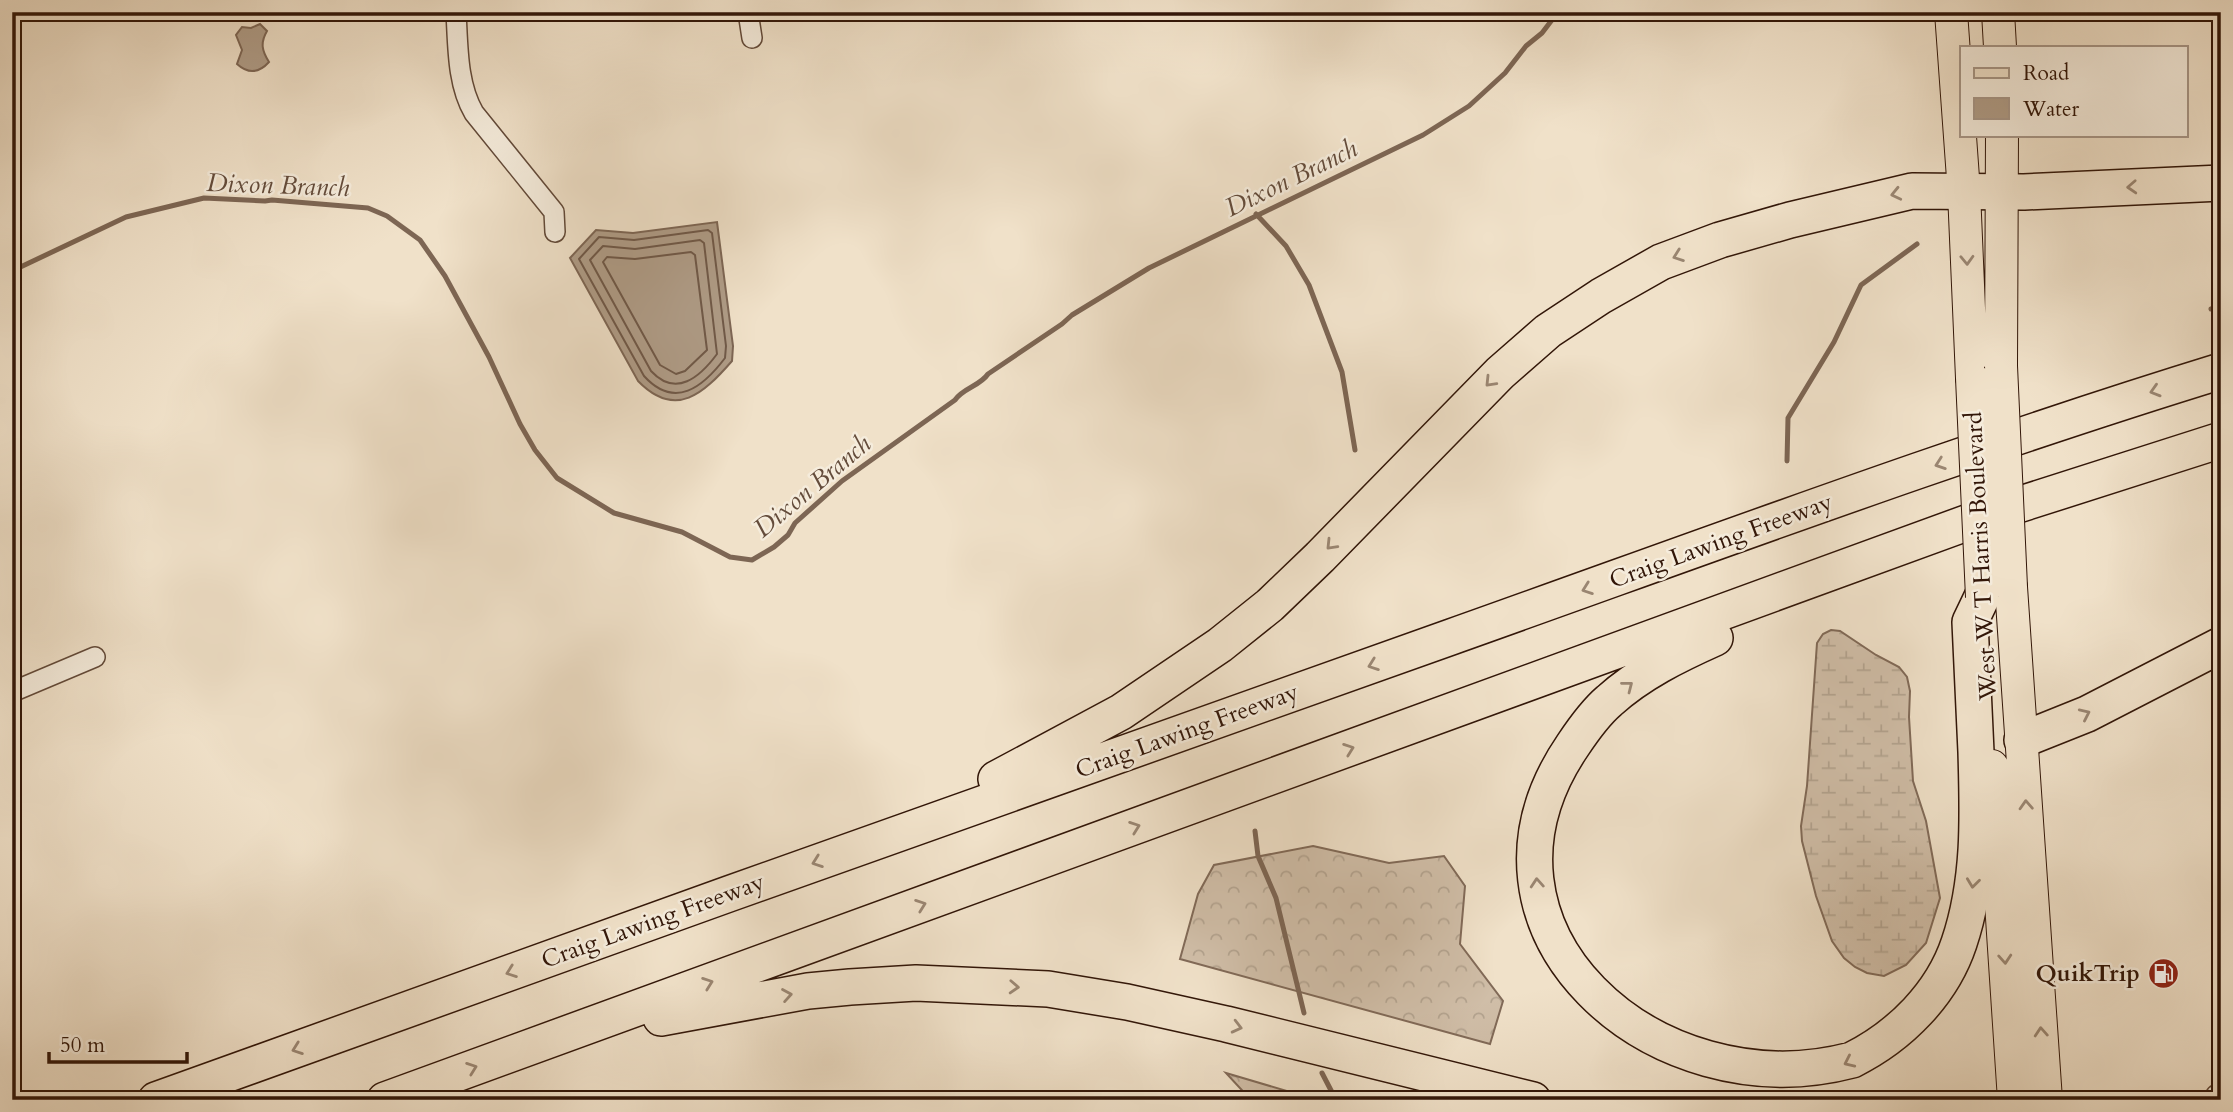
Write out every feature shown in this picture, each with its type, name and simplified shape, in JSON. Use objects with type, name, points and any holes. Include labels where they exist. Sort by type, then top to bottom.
[{"type":"highway","points":[[881,839],[1121,712],[1220,646],[1270,605],[1320,557],[1500,373],[1548,331],[1601,296],[1661,262],[1720,240],[1778,223],[1912,191],[2034,191],[2221,183]]},
{"type":"highway","name":"Craig Lawing Freeway","points":[[156,1100],[881,839],[1934,466],[2126,400],[2221,371]]},
{"type":"highway","points":[[385,1100],[2003,510],[2221,440]]},
{"type":"highway","points":[[1797,587],[1769,617],[1675,655],[1637,679],[1607,703],[1564,758],[1551,783],[1541,813],[1536,849],[1536,885],[1541,916],[1552,951],[1570,982],[1588,1008],[1638,1050],[1690,1074],[1721,1081],[1755,1084],[1791,1081],[1847,1063],[1884,1041],[1903,1025],[1933,993],[1947,971],[1966,919],[1977,851],[1978,814],[1970,622],[1997,592]]},
{"type":"highway","points":[[2022,740],[2087,714],[2221,645]]},
{"type":"highway","points":[[551,1040],[808,991],[916,983],[1020,987],[1114,1000],[1201,1018],[1533,1100]]},
{"type":"main road","name":"West W T Harris Boulevard","points":[[1951,12],[1964,192],[1977,489],[2022,740],[2046,1100]]},
{"type":"main road","points":[[1998,12],[2000,46]]},
{"type":"main road","name":"West W T Harris Boulevard","points":[[2002,136],[2001,366],[2007,478],[1997,592],[2014,1100]]},
{"type":"street","points":[[456,12],[462,84],[466,99],[474,113],[554,212],[555,232]]},
{"type":"street","points":[[748,12],[752,38]]},
{"type":"street","points":[[12,692],[95,657]]},
{"type":"green space","points":[[1831,630],[1840,631],[1899,667],[1907,677],[1910,691],[1913,781],[1926,821],[1940,898],[1926,943],[1906,965],[1884,976],[1867,973],[1855,967],[1844,958],[1832,941],[1816,896],[1802,841],[1801,826],[1807,786],[1817,643],[1823,634]]},
{"type":"green space","points":[[1313,846],[1389,863],[1444,856],[1465,886],[1460,944],[1503,1001],[1490,1044],[1180,959],[1198,894],[1214,865]]},
{"type":"green space","points":[[1226,1073],[1317,1100],[1251,1100]]},
{"type":"water","points":[[260,24],[267,31],[263,47],[269,62],[257,70],[249,71],[237,64],[242,50],[236,35],[242,27],[251,28]]},
{"type":"water","points":[[717,222],[733,346],[732,361],[700,392],[689,398],[665,399],[652,393],[638,381],[570,258],[596,230],[633,233]]},
{"type":"waterway","name":"Dixon Branch","points":[[12,271],[126,217],[204,198],[272,200],[368,208],[387,216],[420,240],[445,276],[489,357],[520,424],[535,450],[557,478],[614,513],[682,532],[730,557],[752,560],[788,535],[795,523],[842,481],[1072,315],[1149,268],[1423,135],[1469,106],[1505,73],[1558,12]]},
{"type":"waterway","points":[[1256,214],[1286,246],[1309,285],[1342,372],[1355,450]]},
{"type":"waterway","points":[[1787,461],[1788,418],[1834,342],[1861,285],[1917,244]]},
{"type":"waterway","points":[[2211,309],[2221,306]]},
{"type":"waterway","points":[[1255,831],[1258,856],[1276,898],[1304,1013]]},
{"type":"waterway","points":[[1322,1073],[1336,1100]]},
{"type":"place","name":"QuikTrip","points":[[2163,973]]}]
